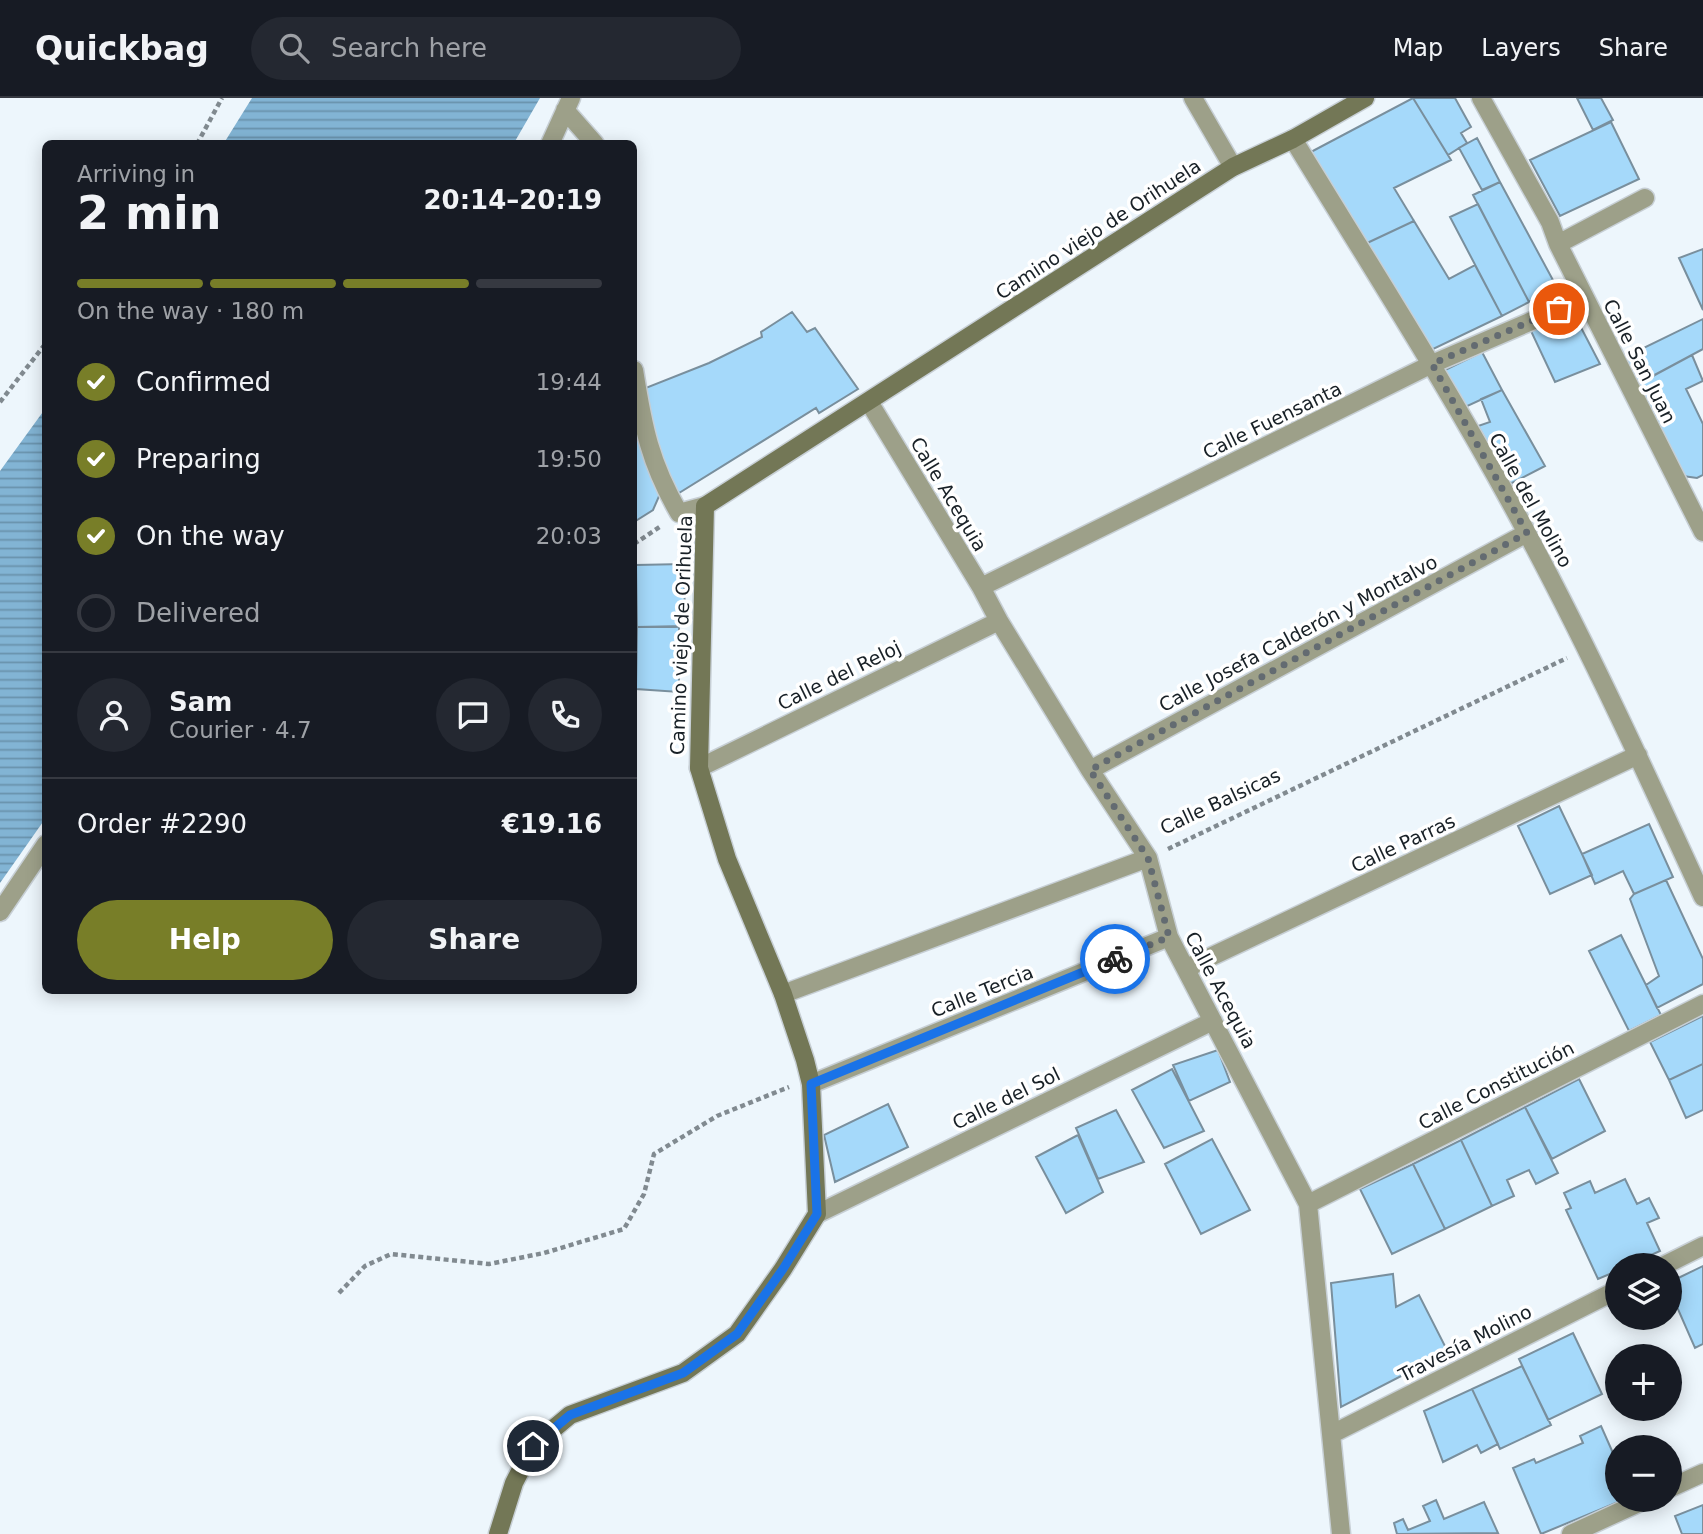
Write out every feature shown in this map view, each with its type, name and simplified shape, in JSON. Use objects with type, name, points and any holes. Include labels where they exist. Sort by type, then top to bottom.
[{"type":"main road","name":"Camino viejo de Orihuela","points":[[817,1214],[810,1082],[805,1060],[783,994],[727,859],[699,768],[705,506],[1233,167],[1293,139],[1365,98]]},
{"type":"main road","points":[[498,1534],[514,1483],[533,1446],[570,1415],[683,1373],[737,1334],[783,1269],[817,1214]]},
{"type":"street","points":[[1193,98],[1233,167]]},
{"type":"street","name":"Calle San Juan","points":[[1481,98],[1550,222],[1585,298],[1695,496],[1703,532]]},
{"type":"street","points":[[552,140],[568,104]]},
{"type":"street","points":[[568,104],[592,140]]},
{"type":"street","name":"Calle del Molino","points":[[1293,139],[1432,364],[1527,533],[1587,649],[1703,897]]},
{"type":"street","points":[[1558,244],[1645,198]]},
{"type":"street","name":"Calle Fuensanta","points":[[981,587],[1432,364],[1585,298]]},
{"type":"street","points":[[637,390],[643,429],[660,482],[679,513],[705,506]]},
{"type":"street","name":"Calle Acequia","points":[[869,402],[1090,770],[1148,858],[1169,937],[1308,1204],[1341,1534]]},
{"type":"street","name":"Calle Josefa Calderón y Montalvo","points":[[1090,770],[1527,533]]},
{"type":"street","name":"Calle del Reloj","points":[[699,768],[999,621]]},
{"type":"street","name":"Calle Parras","points":[[1187,968],[1638,755]]},
{"type":"street","points":[[0,912],[42,850]]},
{"type":"street","name":"Calle Balsicas","points":[[783,994],[1148,858]]},
{"type":"street","name":"Calle Tercia","points":[[810,1082],[1169,937]]},
{"type":"street","name":"Calle Constitución","points":[[1308,1204],[1703,1004]]},
{"type":"street","name":"Calle del Sol","points":[[817,1214],[1213,1021]]},
{"type":"street","points":[[1682,1256],[1703,1246]]},
{"type":"street","name":"Travesía Molino","points":[[1332,1434],[1605,1296]]},
{"type":"street","points":[[1682,1483],[1703,1473]]},
{"type":"street","points":[[1571,1534],[1619,1512]]},
{"type":"path","points":[[199,140],[222,98]]},
{"type":"path","points":[[0,402],[42,348]]},
{"type":"path","points":[[637,542],[679,513]]},
{"type":"path","name":"Calle Balsicas","points":[[1148,858],[1587,649]]},
{"type":"path","points":[[339,1293],[365,1266],[391,1254],[489,1264],[544,1252],[624,1229],[645,1194],[654,1154],[717,1116],[810,1082]]},
{"type":"water","points":[[252,98],[540,98],[516,140],[226,140]]},
{"type":"water","points":[[42,413],[42,823],[0,883],[0,471]]},
{"type":"building","points":[[1413,98],[1451,160],[1394,188],[1414,221],[1365,244],[1309,153]]},
{"type":"building","points":[[1413,98],[1455,98],[1471,127],[1461,133],[1467,143],[1448,155]]},
{"type":"building","points":[[1577,98],[1601,98],[1613,120],[1593,130]]},
{"type":"building","points":[[1611,122],[1639,179],[1560,216],[1530,160]]},
{"type":"building","points":[[1477,138],[1500,182],[1482,190],[1459,148]]},
{"type":"building","points":[[1500,182],[1554,282],[1554,290],[1529,302],[1473,195]]},
{"type":"building","points":[[1478,204],[1529,302],[1502,316],[1450,217]]},
{"type":"building","points":[[1414,221],[1449,279],[1475,265],[1502,316],[1429,351],[1365,244]]},
{"type":"building","points":[[1703,249],[1703,310],[1679,258]]},
{"type":"building","points":[[792,312],[807,332],[815,328],[858,389],[819,413],[816,408],[679,493],[666,479],[643,389],[709,363],[762,337],[761,332]]},
{"type":"building","points":[[1565,315],[1575,316],[1600,364],[1555,382],[1531,331]]},
{"type":"building","points":[[1703,319],[1703,349],[1634,386],[1621,359]]},
{"type":"building","points":[[1482,352],[1502,390],[1463,408],[1443,371]]},
{"type":"building","points":[[1692,355],[1703,381],[1686,389],[1703,424],[1703,475],[1697,478],[1683,476],[1638,384]]},
{"type":"building","points":[[1502,390],[1545,466],[1510,484],[1478,426],[1490,422],[1481,399]]},
{"type":"building","points":[[637,432],[660,494],[653,510],[637,520]]},
{"type":"building","points":[[684,564],[685,626],[637,627],[637,565]]},
{"type":"building","points":[[637,627],[679,627],[679,692],[637,689]]},
{"type":"building","points":[[1559,806],[1592,875],[1550,894],[1518,826]]},
{"type":"building","points":[[1649,824],[1673,877],[1634,894],[1623,871],[1595,884],[1582,854]]},
{"type":"building","points":[[1666,880],[1703,959],[1703,984],[1657,1008],[1646,985],[1659,976],[1630,899],[1634,894]]},
{"type":"building","points":[[1621,935],[1661,1015],[1629,1031],[1589,951]]},
{"type":"building","points":[[1703,1016],[1703,1064],[1669,1080],[1650,1042]]},
{"type":"building","points":[[1218,1050],[1230,1082],[1189,1101],[1173,1065]]},
{"type":"building","points":[[1703,1064],[1703,1110],[1686,1118],[1669,1080]]},
{"type":"building","points":[[1172,1069],[1204,1131],[1164,1148],[1132,1090]]},
{"type":"building","points":[[1579,1079],[1605,1131],[1552,1159],[1525,1107]]},
{"type":"building","points":[[888,1104],[908,1147],[835,1182],[824,1135]]},
{"type":"building","points":[[1525,1107],[1558,1173],[1536,1184],[1529,1170],[1507,1180],[1514,1196],[1492,1206],[1461,1140]]},
{"type":"building","points":[[1116,1110],[1144,1162],[1098,1179],[1076,1128]]},
{"type":"building","points":[[1078,1135],[1103,1192],[1066,1213],[1036,1157]]},
{"type":"building","points":[[1212,1139],[1250,1210],[1201,1234],[1165,1164]]},
{"type":"building","points":[[1461,1140],[1492,1206],[1445,1229],[1413,1164]]},
{"type":"building","points":[[1413,1164],[1445,1229],[1392,1254],[1360,1189]]},
{"type":"building","points":[[1625,1179],[1637,1204],[1649,1198],[1659,1218],[1647,1223],[1660,1251],[1605,1253],[1605,1276],[1598,1279],[1566,1210],[1571,1208],[1564,1193],[1590,1181],[1595,1193]]},
{"type":"building","points":[[1703,1266],[1703,1344],[1695,1348],[1682,1318],[1682,1276]]},
{"type":"building","points":[[1393,1274],[1396,1307],[1419,1295],[1448,1352],[1341,1407],[1331,1283]]},
{"type":"building","points":[[1573,1333],[1602,1394],[1548,1420],[1519,1359]]},
{"type":"building","points":[[1522,1366],[1551,1425],[1500,1449],[1472,1389]]},
{"type":"building","points":[[1472,1389],[1498,1444],[1481,1453],[1477,1445],[1443,1462],[1424,1411]]},
{"type":"building","points":[[1601,1426],[1605,1435],[1605,1507],[1541,1534],[1513,1468],[1534,1459],[1536,1463],[1583,1443],[1580,1436]]},
{"type":"building","points":[[1436,1500],[1444,1519],[1484,1502],[1498,1533],[1397,1534],[1394,1523],[1403,1519],[1408,1530],[1430,1521],[1423,1506]]},
{"type":"building","points":[[1703,1505],[1703,1534],[1682,1534],[1675,1516]]},
{"type":"way so far","points":[[1115,959],[1169,937],[1148,858],[1090,770],[1527,533],[1432,364],[1559,309]]},
{"type":"route","points":[[533,1446],[570,1415],[683,1373],[737,1334],[783,1269],[817,1214],[811,1084],[1115,959]]}]
